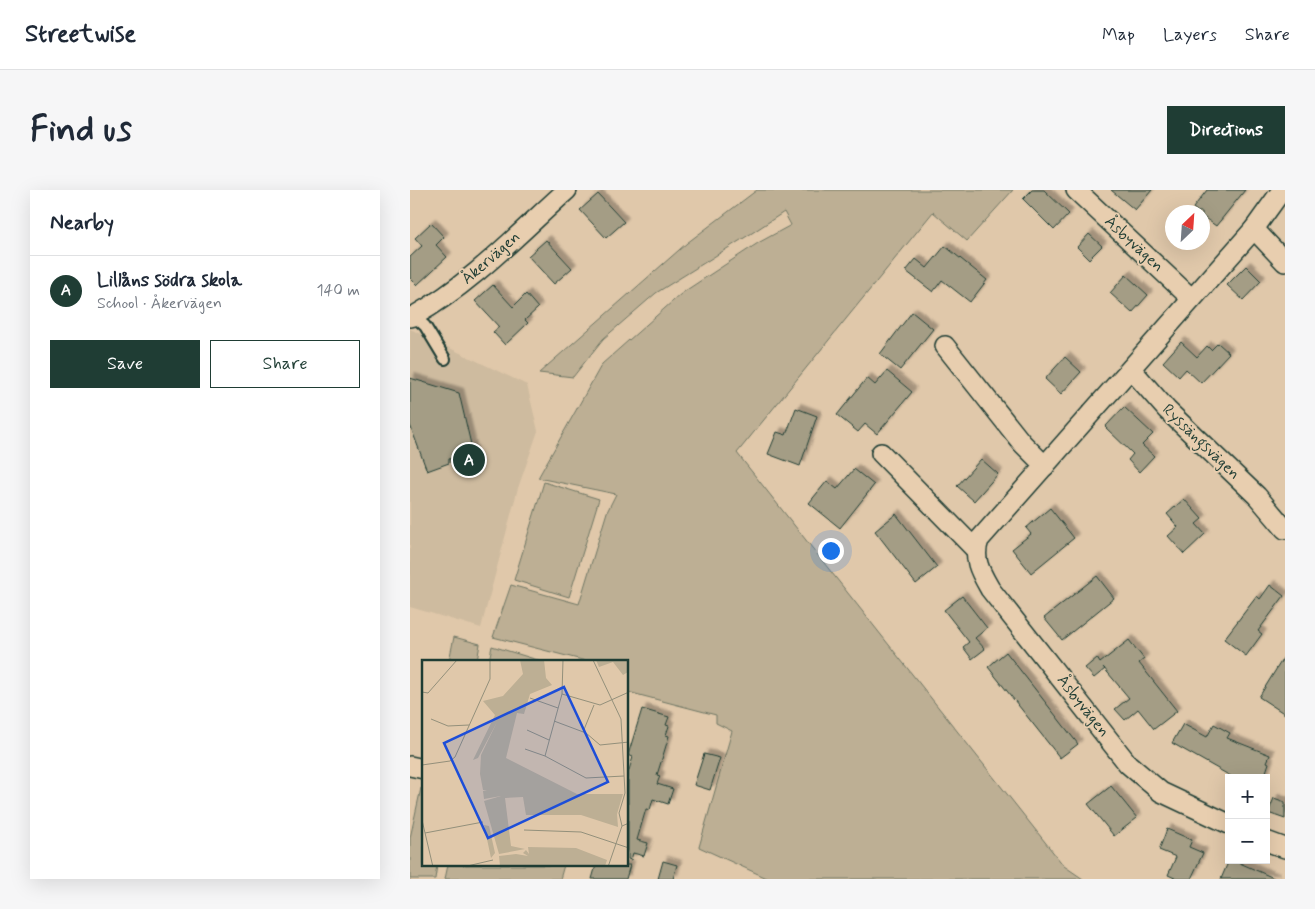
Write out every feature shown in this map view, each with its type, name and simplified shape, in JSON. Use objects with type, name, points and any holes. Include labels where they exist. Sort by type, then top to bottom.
[{"type":"street","name":"Åkervägen","points":[[412,316],[438,303],[488,263],[567,190]]},
{"type":"street","name":"Åsbyvägen","points":[[1076,190],[1192,299]]},
{"type":"street","points":[[881,453],[976,550],[979,540],[1254,229],[1282,190]]},
{"type":"street","points":[[1254,229],[1285,262]]},
{"type":"street","points":[[945,346],[1022,443],[1045,466]]},
{"type":"street","name":"Ryssängsvägen","points":[[1130,369],[1167,410],[1257,496],[1281,516]]},
{"type":"street","name":"Åsbyvägen","points":[[976,550],[979,570],[990,589],[1128,764],[1161,792],[1225,822]]},
{"type":"street","points":[[1270,842],[1285,848]]},
{"type":"lane","points":[[412,316],[425,326],[445,358]]},
{"type":"shaded area","points":[[757,190],[1013,190],[967,241],[933,212],[737,453],[1064,866],[1083,879],[769,879],[699,847],[732,731],[716,723],[716,715],[629,692],[629,660],[582,660],[493,637],[511,585],[579,604],[607,512],[616,494],[538,478],[602,364],[682,293],[758,243],[791,225],[784,212],[656,293],[603,339],[573,377],[539,373],[687,243]]},
{"type":"shaded area","points":[[410,329],[527,385],[538,431],[518,488],[481,628],[410,607]]},
{"type":"shaded area","points":[[544,482],[599,499],[569,597],[514,580]]},
{"type":"shaded area","points":[[454,637],[480,644],[477,660],[449,660]]},
{"type":"shaded area","points":[[492,646],[538,660],[489,660]]},
{"type":"shaded area","points":[[421,788],[422,866],[437,866],[435,879],[410,879],[410,838]]},
{"type":"shaded area","points":[[448,866],[564,866],[560,879],[445,879]]},
{"type":"building","points":[[1032,190],[1044,190],[1069,214],[1054,230],[1023,199]]},
{"type":"building","points":[[1111,190],[1152,190],[1135,210]]},
{"type":"building","points":[[1207,190],[1245,190],[1216,226],[1210,222],[1210,205],[1195,205]]},
{"type":"building","points":[[598,194],[624,222],[606,238],[580,210]]},
{"type":"building","points":[[431,223],[444,237],[436,245],[447,257],[417,285],[410,278],[410,257],[422,246],[415,238]]},
{"type":"building","points":[[1089,234],[1102,246],[1089,259],[1077,247]]},
{"type":"building","points":[[546,240],[572,268],[554,284],[528,256]]},
{"type":"building","points":[[945,246],[987,280],[970,302],[942,280],[933,292],[906,271],[916,259],[927,268]]},
{"type":"building","points":[[1246,266],[1261,281],[1243,300],[1227,285]]},
{"type":"building","points":[[1126,275],[1148,295],[1132,313],[1110,293]]},
{"type":"building","points":[[493,285],[513,307],[526,294],[538,308],[525,320],[528,323],[505,345],[493,332],[499,327],[475,301]]},
{"type":"building","points":[[912,312],[933,329],[900,370],[880,354]]},
{"type":"building","points":[[1181,342],[1197,357],[1207,346],[1211,350],[1218,343],[1229,353],[1201,383],[1186,369],[1179,377],[1163,362]]},
{"type":"building","points":[[1065,357],[1081,372],[1061,394],[1045,379]]},
{"type":"building","points":[[887,371],[912,392],[877,434],[865,424],[858,432],[837,415],[867,378],[875,385]]},
{"type":"building","points":[[410,378],[459,393],[473,453],[449,459],[449,463],[427,471],[410,425]]},
{"type":"building","points":[[1124,407],[1153,434],[1142,445],[1154,456],[1139,472],[1128,460],[1133,454],[1105,427]]},
{"type":"building","points":[[796,408],[817,416],[800,466],[768,454],[777,432],[786,435]]},
{"type":"building","points":[[981,459],[998,474],[974,501],[957,486]]},
{"type":"building","points":[[854,469],[874,485],[840,528],[809,503],[827,481],[837,489]]},
{"type":"building","points":[[1184,499],[1202,519],[1196,524],[1205,534],[1184,554],[1168,536],[1178,527],[1167,514]]},
{"type":"building","points":[[1050,508],[1074,538],[1031,573],[1012,549],[1031,534],[1026,528]]},
{"type":"building","points":[[896,514],[937,567],[916,584],[875,531]]},
{"type":"building","points":[[1097,576],[1114,598],[1062,640],[1044,618]]},
{"type":"building","points":[[1270,585],[1284,596],[1258,631],[1262,634],[1246,656],[1224,639],[1257,596],[1260,599]]},
{"type":"building","points":[[962,596],[987,628],[975,638],[985,649],[972,659],[963,647],[969,642],[944,610]]},
{"type":"building","points":[[1129,640],[1144,659],[1139,663],[1177,711],[1154,729],[1138,709],[1125,720],[1115,709],[1129,698],[1105,669],[1094,678],[1085,668],[1097,658],[1100,663]]},
{"type":"building","points":[[1006,652],[1078,744],[1060,758],[988,667]]},
{"type":"building","points":[[1285,655],[1285,714],[1259,697]]},
{"type":"building","points":[[642,709],[669,717],[666,725],[669,726],[666,735],[669,736],[657,775],[660,776],[657,784],[673,789],[668,804],[653,799],[650,810],[646,809],[637,840],[648,843],[644,856],[633,853],[631,860],[629,859],[629,770],[633,757],[629,755]]},
{"type":"building","points":[[1183,724],[1207,737],[1214,724],[1230,733],[1227,738],[1270,755],[1267,762],[1269,763],[1265,774],[1227,774],[1172,743]]},
{"type":"building","points":[[704,754],[720,758],[710,790],[694,785]]},
{"type":"building","points":[[1111,786],[1137,818],[1114,836],[1088,804]]},
{"type":"building","points":[[1274,798],[1285,802],[1285,819],[1270,814]]},
{"type":"building","points":[[1167,829],[1192,840],[1189,847],[1203,853],[1191,879],[1177,879],[1168,875],[1176,857],[1159,850]]},
{"type":"building","points":[[663,861],[677,865],[673,879],[658,879]]},
{"type":"building","points":[[1227,864],[1242,864],[1276,879],[1221,879]]},
{"type":"building","points":[[630,865],[626,879],[592,879],[596,866]]},
{"type":"place","name":"Lillåns södra skola","points":[[469,460]]}]
